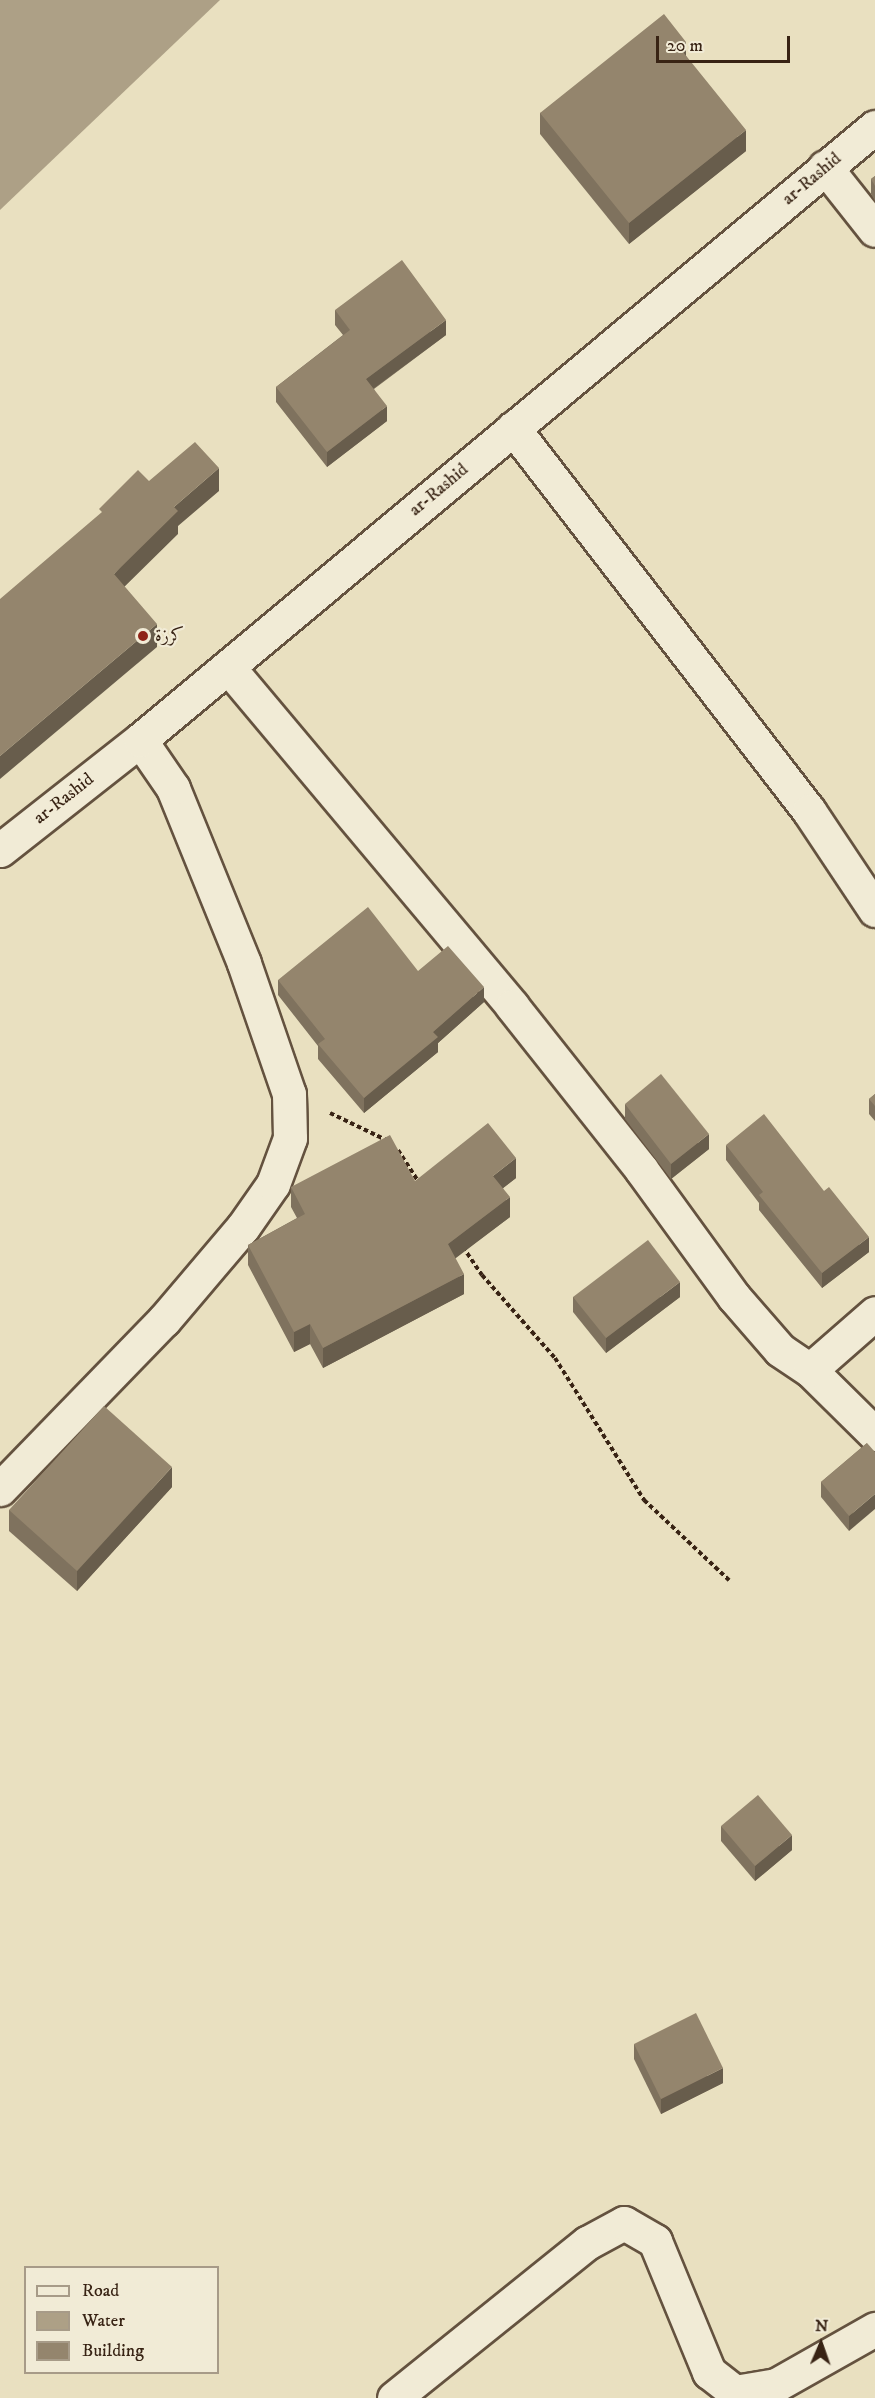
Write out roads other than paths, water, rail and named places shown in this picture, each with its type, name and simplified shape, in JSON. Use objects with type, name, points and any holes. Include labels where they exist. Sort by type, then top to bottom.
[{"type":"street","name":"ar-Rashid","points":[[0,850],[140,740],[875,127]]},
{"type":"street","points":[[825,167],[875,230]]},
{"type":"street","points":[[513,428],[809,811],[875,910]]},
{"type":"street","points":[[228,667],[505,997],[641,1169],[734,1297],[780,1350],[810,1370],[875,1434]]},
{"type":"street","points":[[0,1489],[164,1320],[243,1227],[273,1184],[290,1138],[288,1094],[244,963],[173,788],[140,740]]},
{"type":"street","points":[[810,1370],[875,1313]]},
{"type":"street","points":[[394,2398],[587,2243],[624,2223],[655,2241],[709,2372],[735,2392],[776,2385],[875,2329]]},
{"type":"water","points":[[0,0],[220,0],[0,210]]},
{"type":"place","name":"كرزة","points":[[143,636]]}]
